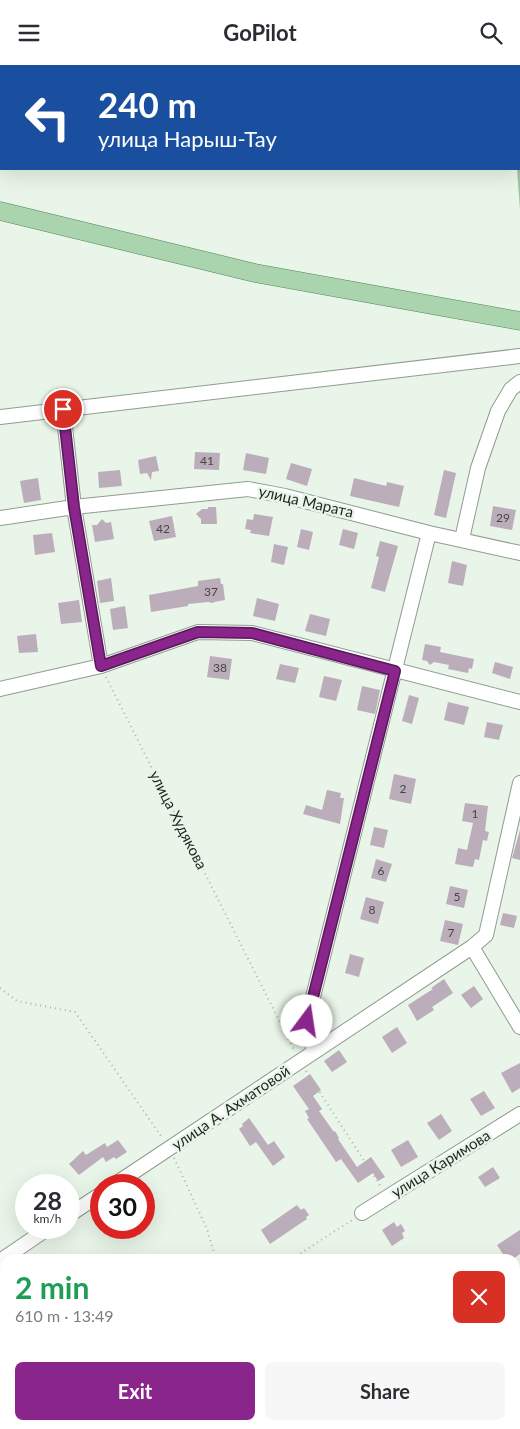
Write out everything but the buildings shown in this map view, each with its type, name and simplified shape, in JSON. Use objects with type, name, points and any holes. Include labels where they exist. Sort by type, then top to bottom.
[{"type":"main road","points":[[0,211],[255,273],[520,321]]},
{"type":"street","points":[[0,417],[520,357]]},
{"type":"street","points":[[462,539],[478,468],[498,411],[511,389],[520,382]]},
{"type":"street","points":[[63,409],[74,507],[101,666]]},
{"type":"street","name":"улица Марата","points":[[0,519],[74,507],[248,489],[285,496],[429,533],[520,553]]},
{"type":"street","points":[[314,1052],[307,1021],[429,533]]},
{"type":"street","points":[[0,689],[101,666],[198,632],[252,633],[520,703]]},
{"type":"street","name":"улица А. Ахматовой","points":[[131,1174],[472,947],[486,935],[520,783]]},
{"type":"street","points":[[472,947],[520,1027]]},
{"type":"street","name":"улица Каримова","points":[[362,1213],[520,1114]]},
{"type":"street","points":[[10,1254],[32,1239]]},
{"type":"path","name":"улица Худякова","points":[[101,666],[300,1062],[388,1197]]},
{"type":"path","points":[[0,988],[17,1001],[75,1012],[170,1148],[207,1229],[214,1254]]},
{"type":"path","points":[[300,1254],[362,1213]]},
{"type":"green space","points":[[517,170],[520,170],[520,210]]},
{"type":"route","points":[[63,409],[74,507],[101,666],[198,632],[252,633],[395,671],[307,1021]]}]
